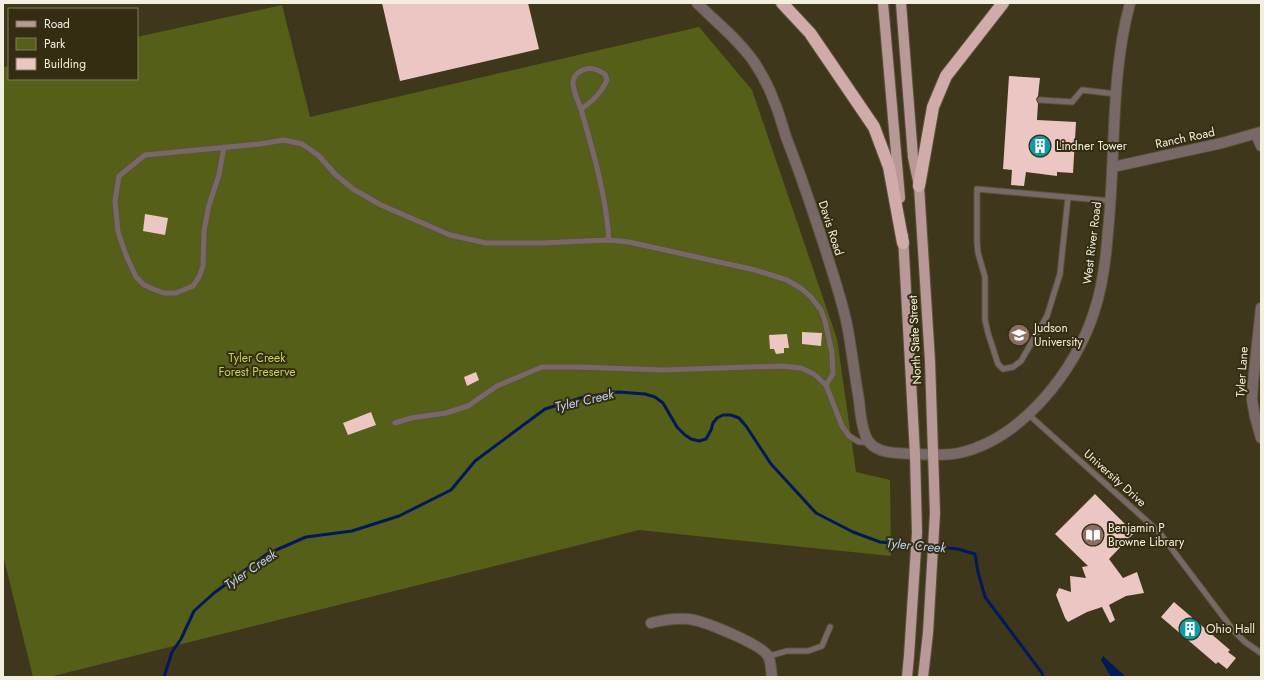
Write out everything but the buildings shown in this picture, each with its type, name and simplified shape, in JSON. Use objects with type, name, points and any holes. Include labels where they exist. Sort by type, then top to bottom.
[{"type":"highway","points":[[782,3],[810,33],[874,127],[890,167],[903,243]]},
{"type":"highway","points":[[919,186],[933,107],[946,76],[1003,3]]},
{"type":"main road","name":"North State Street","points":[[883,3],[903,243],[918,533],[907,677]]},
{"type":"main road","name":"North State Street","points":[[901,3],[913,157],[919,186],[930,361],[935,513],[928,633],[923,677]]},
{"type":"street","name":"Davis Road","points":[[697,3],[752,59],[761,73],[775,102],[841,302],[848,329],[861,420],[869,442]]},
{"type":"street","name":"West River Road","points":[[915,454],[933,456],[958,453],[980,446],[995,439],[1028,414],[1052,389],[1068,367],[1087,331],[1105,270],[1111,201],[1116,94],[1120,46],[1130,3]]},
{"type":"street","points":[[1259,133],[1261,146]]},
{"type":"street","name":"Ranch Road","points":[[1113,167],[1222,143],[1259,133]]},
{"type":"street","name":"Tyler Lane","points":[[1261,308],[1252,400],[1261,438]]},
{"type":"street","points":[[869,442],[876,448],[892,453],[915,454]]},
{"type":"street","points":[[651,623],[676,619],[701,621],[759,647],[769,656],[772,677]]},
{"type":"lane","points":[[581,109],[595,99],[602,90],[607,80],[605,74],[595,69],[586,69],[577,73],[574,81],[574,88],[591,144],[608,217],[610,240]]},
{"type":"lane","points":[[1040,100],[1072,102],[1082,90],[1116,94]]},
{"type":"lane","points":[[224,147],[219,175],[209,205],[204,231],[203,266],[199,277],[193,286],[176,293],[164,293],[144,285],[136,277],[118,232],[115,201],[119,176],[145,155],[224,147],[260,144],[284,140],[302,144],[318,155],[336,175],[353,189],[381,205],[450,235],[486,243],[541,243],[610,240],[629,242],[755,270],[787,280],[811,296],[818,306],[825,321],[832,353],[833,374],[826,385]]},
{"type":"lane","points":[[1068,197],[1060,274],[1047,316],[1021,361],[1013,367],[1003,369],[998,364],[985,320],[984,277],[977,242],[978,190],[1068,197],[1111,201]]},
{"type":"lane","points":[[395,423],[411,418],[446,413],[468,406],[498,386],[542,367],[662,370],[782,366],[801,368],[814,374],[826,385],[842,426],[849,436],[859,442],[869,442]]},
{"type":"lane","name":"University Drive","points":[[1028,414],[1160,532],[1234,631],[1245,642],[1261,653]]},
{"type":"lane","points":[[769,656],[787,651],[808,651],[822,646],[830,628]]},
{"type":"green space","name":"Tyler Creek Forest Preserve","points":[[282,5],[310,117],[699,27],[752,90],[837,339],[856,472],[890,480],[891,556],[639,530],[49,677],[33,677],[3,555],[3,67],[8,66],[8,80],[138,80],[138,37]]},
{"type":"shaded area","points":[[1103,656],[1126,677],[1111,677],[1101,660]]},
{"type":"waterway","name":"Tyler Creek","points":[[164,677],[172,652],[181,639],[194,611],[214,593],[267,554],[306,537],[352,531],[399,516],[451,490],[475,461],[545,409],[584,397],[618,392],[645,394],[655,397],[663,403],[677,427],[691,439],[699,441],[706,439],[713,423],[717,418],[723,415],[731,415],[739,418],[771,464],[816,513],[853,532],[880,542],[958,549],[975,554],[985,597],[1042,673],[1043,677]]},
{"type":"place","name":"Lindner Tower","points":[[1040,146]]},
{"type":"place","name":"Judson University","points":[[1019,335]]},
{"type":"place","name":"Benjamin P Browne Library","points":[[1093,535]]},
{"type":"place","name":"Ohio Hall","points":[[1190,629]]}]
